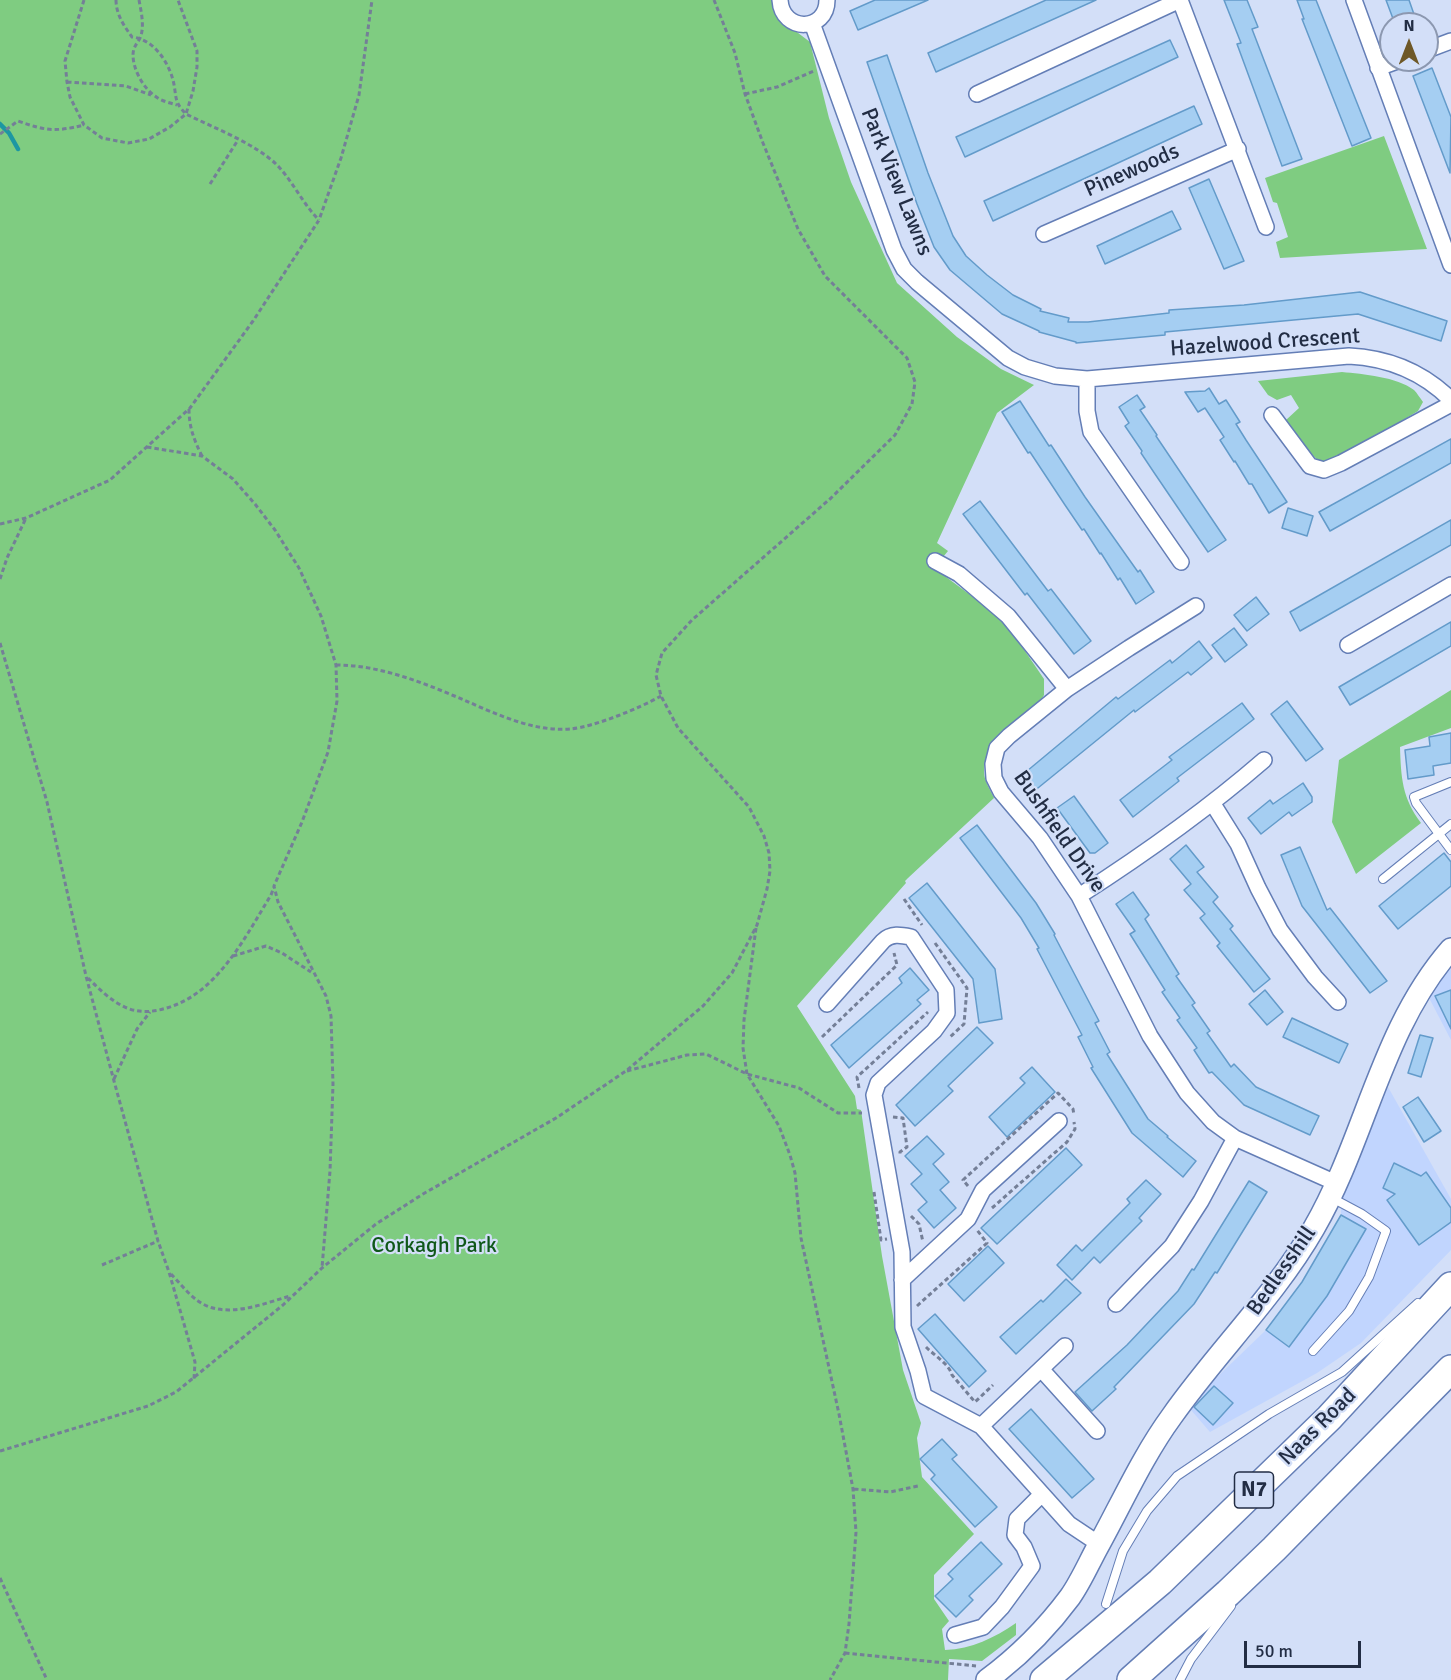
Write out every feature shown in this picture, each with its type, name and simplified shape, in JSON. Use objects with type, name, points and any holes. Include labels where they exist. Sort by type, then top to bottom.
[{"type":"highway","name":"Naas Road","points":[[1044,1680],[1160,1582],[1329,1418],[1451,1286]]},
{"type":"highway","name":"N7","points":[[1131,1680],[1274,1549],[1451,1369]]},
{"type":"street","points":[[780,0],[783,14],[796,24],[812,23],[824,13],[827,0]]},
{"type":"street","points":[[977,94],[1180,0],[1266,227]]},
{"type":"street","points":[[1354,0],[1451,265]]},
{"type":"street","name":"Park View Lawns","points":[[812,23],[894,250],[904,269],[930,294],[1008,358],[1035,370],[1055,376],[1070,377]]},
{"type":"street","name":"Pinewoods","points":[[1044,234],[1238,149]]},
{"type":"street","name":"Hazelwood Crescent","points":[[1070,377],[1087,379],[1349,356],[1370,357],[1413,371],[1439,388],[1451,402]]},
{"type":"street","points":[[1087,379],[1087,411],[1091,432],[1181,562]]},
{"type":"street","points":[[1272,414],[1310,466],[1324,470],[1341,463],[1451,402]]},
{"type":"street","points":[[935,561],[959,574],[1008,616],[1067,689]]},
{"type":"street","points":[[1348,645],[1451,585]]},
{"type":"street","name":"Bushfield Drive","points":[[1196,606],[1067,689],[997,748],[993,764],[994,778],[1000,792],[1040,838],[1079,896],[1145,1026],[1181,1084],[1213,1122],[1235,1138],[1333,1190]]},
{"type":"street","points":[[1079,896],[1150,850],[1213,804],[1264,760]]},
{"type":"street","points":[[1213,804],[1238,844],[1280,930],[1315,977],[1338,1002]]},
{"type":"street","points":[[826,1004],[883,941],[896,934],[911,937],[946,990],[947,1013],[934,1031],[878,1083],[874,1095],[900,1236],[903,1327],[924,1396],[981,1426],[1069,1524],[1099,1544]]},
{"type":"street","name":"Bedlesshill","points":[[985,1673],[1009,1663],[1071,1596],[1141,1465],[1171,1417],[1290,1265],[1314,1228],[1333,1190],[1396,1036],[1415,996],[1451,950]]},
{"type":"street","points":[[902,1280],[968,1219],[983,1190],[1059,1121]]},
{"type":"street","points":[[1116,1304],[1172,1245],[1201,1201],[1235,1138]]},
{"type":"street","points":[[981,1426],[1065,1346]]},
{"type":"street","points":[[1041,1369],[1097,1431]]},
{"type":"street","points":[[955,1635],[983,1627],[1002,1608],[1032,1566],[1024,1547],[1015,1535],[1017,1519],[1042,1494]]},
{"type":"lane","points":[[1451,782],[1414,797],[1451,850]]},
{"type":"lane","points":[[1383,879],[1451,824]]},
{"type":"lane","points":[[1313,1351],[1349,1311],[1370,1277],[1386,1231],[1333,1190]]},
{"type":"lane","points":[[1106,1604],[1123,1551],[1147,1511],[1177,1476],[1249,1426],[1342,1372],[1426,1296]]},
{"type":"lane","points":[[1180,1680],[1191,1659],[1274,1549]]},
{"type":"path","points":[[84,0],[65,61],[70,97],[84,125],[102,138],[128,143],[149,139],[170,127],[186,114],[193,91],[197,51],[178,0]]},
{"type":"path","points":[[116,0],[124,27],[132,37],[149,42],[169,70],[177,105]]},
{"type":"path","points":[[139,0],[142,13],[140,38],[135,44],[133,55],[134,68],[148,90],[156,97]]},
{"type":"path","points":[[0,524],[26,518],[110,480],[190,408],[253,321],[319,220],[341,158],[359,95],[372,0]]},
{"type":"path","points":[[714,0],[735,53],[745,94],[798,229],[825,276],[907,358],[915,382],[912,404],[895,435],[831,498],[692,620],[662,653],[657,675],[661,696],[678,728],[749,807],[764,836],[769,853],[770,871],[757,925],[744,1020],[743,1048],[747,1074],[779,1126],[795,1173],[801,1238],[854,1489],[856,1532],[845,1653],[830,1680]]},
{"type":"path","points":[[745,94],[777,87],[819,69]]},
{"type":"path","points":[[67,82],[126,86],[177,105],[186,114],[266,155],[278,166],[307,208],[319,220]]},
{"type":"path","points":[[1,134],[18,121],[37,128],[60,130],[84,125]]},
{"type":"path","points":[[210,184],[238,140]]},
{"type":"path","points":[[86,976],[102,992],[128,1008],[150,1012],[179,1005],[215,979],[271,896],[328,752],[337,701],[336,664],[321,616],[299,568],[275,530],[232,479],[202,456],[194,440],[189,421],[190,408]]},
{"type":"path","points":[[147,447],[202,456]]},
{"type":"path","points":[[0,579],[10,550],[26,518]]},
{"type":"path","points":[[0,643],[47,802],[86,976],[114,1081],[158,1241],[195,1362],[194,1379]]},
{"type":"path","points":[[336,664],[351,664],[380,670],[423,684],[502,716],[552,728],[571,729],[590,724],[650,703],[661,696]]},
{"type":"path","points":[[274,886],[278,902],[312,973],[326,996],[331,1016],[333,1073],[330,1170],[322,1268]]},
{"type":"path","points":[[904,899],[926,931]]},
{"type":"path","points":[[0,1451],[148,1406],[176,1392],[376,1224],[423,1194],[556,1118],[626,1071],[702,1006],[732,973],[757,925]]},
{"type":"path","points":[[933,940],[967,988],[964,1024],[948,1039]]},
{"type":"path","points":[[232,956],[266,946],[282,953],[312,973]]},
{"type":"path","points":[[114,1081],[137,1029],[150,1012]]},
{"type":"path","points":[[626,1071],[687,1055],[706,1054],[747,1074],[799,1088],[838,1113],[865,1113]]},
{"type":"path","points":[[970,1189],[963,1180],[1058,1093],[1073,1109],[1075,1129],[1067,1142],[990,1210]]},
{"type":"path","points":[[891,1116],[903,1118],[907,1147],[900,1152],[901,1161]]},
{"type":"path","points":[[910,1207],[911,1217],[919,1224],[924,1245],[932,1238]]},
{"type":"path","points":[[912,1310],[987,1243],[977,1230],[979,1224]]},
{"type":"path","points":[[102,1265],[158,1241]]},
{"type":"path","points":[[169,1272],[197,1300],[212,1308],[230,1310],[252,1307],[293,1295]]},
{"type":"path","points":[[920,1340],[939,1361],[944,1362],[952,1371],[952,1375],[975,1402],[993,1385]]},
{"type":"path","points":[[854,1489],[890,1492],[918,1486]]},
{"type":"path","points":[[0,1578],[47,1680]]},
{"type":"path","points":[[845,1653],[985,1673]]},
{"type":"shaded area","points":[[1451,964],[1451,1040],[1427,994]]},
{"type":"shaded area","points":[[1388,1087],[1451,1199],[1451,1250],[1361,1343],[1317,1373],[1210,1432],[1191,1410],[1214,1380],[1266,1330],[1305,1278],[1341,1215],[1341,1203]]},
{"type":"green space","name":"Corkagh Park","points":[[0,0],[772,0],[777,17],[810,42],[829,118],[851,182],[897,283],[957,337],[1001,369],[1034,385],[997,413],[937,543],[948,551],[934,568],[1004,620],[1044,679],[1044,695],[1040,702],[1003,732],[989,750],[984,775],[994,798],[905,881],[906,883],[797,1006],[855,1096],[857,1109],[861,1110],[882,1256],[903,1370],[921,1423],[917,1438],[922,1477],[974,1534],[934,1575],[934,1599],[949,1621],[942,1629],[945,1650],[982,1642],[1016,1623],[1016,1635],[982,1661],[949,1659],[948,1680],[0,1680]]},
{"type":"green space","points":[[1384,136],[1427,249],[1280,258],[1276,242],[1288,237],[1277,203],[1273,202],[1265,178]]},
{"type":"green space","points":[[1342,372],[1399,382],[1414,390],[1423,402],[1418,411],[1324,466],[1304,447],[1286,420],[1299,408],[1291,395],[1277,400],[1268,395],[1258,381]]},
{"type":"green space","points":[[1451,690],[1451,728],[1400,747],[1406,796],[1421,823],[1356,874],[1332,822],[1339,760]]},
{"type":"building","points":[[875,0],[928,0],[858,30],[850,11]]},
{"type":"building","points":[[1046,0],[1096,0],[936,72],[928,53]]},
{"type":"building","points":[[1224,0],[1247,0],[1258,27],[1252,29],[1302,159],[1282,166],[1237,44],[1241,43]]},
{"type":"building","points":[[1297,0],[1316,0],[1371,138],[1352,146],[1302,19],[1304,19]]},
{"type":"building","points":[[1386,0],[1409,0],[1413,12],[1390,12]]},
{"type":"building","points":[[1170,40],[1178,57],[965,157],[956,137]]},
{"type":"building","points":[[887,55],[928,173],[953,236],[966,256],[987,275],[1013,295],[1041,309],[1040,311],[1069,318],[1068,322],[1088,322],[1169,313],[1169,310],[1244,305],[1360,292],[1447,321],[1441,341],[1358,314],[1165,332],[1165,335],[1076,343],[1039,332],[1002,314],[950,270],[934,247],[867,62]]},
{"type":"building","points":[[1422,72],[1434,72],[1451,117],[1450,173],[1413,76]]},
{"type":"building","points":[[1194,106],[1202,124],[993,221],[984,201]]},
{"type":"building","points":[[1209,179],[1244,261],[1224,269],[1189,188]]},
{"type":"building","points":[[1172,211],[1181,229],[1105,264],[1097,246]]},
{"type":"building","points":[[1209,388],[1219,404],[1226,400],[1240,422],[1236,424],[1287,502],[1269,513],[1252,484],[1249,484],[1220,440],[1224,437],[1205,408],[1198,412],[1185,392],[1205,391]]},
{"type":"building","points":[[1137,395],[1145,407],[1140,410],[1226,540],[1208,552],[1125,426],[1129,423],[1119,407]]},
{"type":"building","points":[[1020,401],[1049,446],[1051,445],[1085,497],[1154,592],[1136,604],[1120,578],[1118,580],[1084,529],[1082,530],[1030,452],[1028,453],[1002,412]]},
{"type":"building","points":[[1451,439],[1451,463],[1330,531],[1319,512]]},
{"type":"building","points":[[980,501],[1048,591],[1051,589],[1091,641],[1074,654],[963,514]]},
{"type":"building","points":[[1288,508],[1313,516],[1307,536],[1282,528]]},
{"type":"building","points":[[1451,520],[1451,545],[1300,631],[1290,612]]},
{"type":"building","points":[[1256,597],[1269,614],[1247,631],[1234,615]]},
{"type":"building","points":[[1451,622],[1451,646],[1350,705],[1339,687]]},
{"type":"building","points":[[1234,628],[1247,645],[1225,662],[1212,645]]},
{"type":"building","points":[[1199,641],[1212,658],[1191,675],[1188,672],[1135,712],[1134,710],[1033,792],[1021,776],[1116,697],[1118,699],[1170,660],[1172,663]]},
{"type":"building","points":[[1287,701],[1323,749],[1306,761],[1271,714]]},
{"type":"building","points":[[1242,703],[1254,719],[1177,778],[1179,781],[1133,817],[1120,800],[1172,760],[1169,757]]},
{"type":"building","points":[[1451,733],[1451,763],[1433,766],[1434,775],[1408,779],[1405,750],[1430,746],[1429,737]]},
{"type":"building","points":[[1303,783],[1312,797],[1312,802],[1292,816],[1289,812],[1261,834],[1248,818],[1270,800],[1273,804]]},
{"type":"building","points":[[1074,796],[1108,843],[1095,853],[1090,853],[1057,808]]},
{"type":"building","points":[[977,825],[1036,903],[1055,934],[1099,1021],[1095,1023],[1110,1052],[1107,1054],[1148,1119],[1196,1161],[1183,1177],[1132,1133],[1091,1068],[1093,1067],[1078,1037],[1082,1035],[1037,949],[1039,948],[1021,918],[960,838]]},
{"type":"building","points":[[1186,845],[1204,867],[1197,872],[1218,897],[1213,902],[1233,926],[1230,929],[1270,979],[1254,992],[1217,946],[1220,943],[1200,918],[1205,914],[1184,890],[1191,884],[1170,859]]},
{"type":"building","points":[[1300,847],[1327,910],[1330,908],[1387,981],[1370,993],[1302,906],[1281,855]]},
{"type":"building","points":[[1444,853],[1451,862],[1451,886],[1398,929],[1379,906]]},
{"type":"building","points":[[927,883],[995,969],[1002,1019],[979,1023],[973,979],[909,898]]},
{"type":"building","points":[[1133,892],[1149,915],[1145,919],[1179,974],[1176,976],[1195,1003],[1192,1005],[1210,1031],[1207,1033],[1231,1067],[1234,1064],[1256,1087],[1319,1116],[1310,1135],[1244,1105],[1212,1072],[1209,1073],[1194,1050],[1197,1048],[1177,1020],[1180,1018],[1162,992],[1165,990],[1130,934],[1135,931],[1116,904]]},
{"type":"building","points":[[910,968],[929,990],[917,1000],[921,1004],[849,1068],[831,1045],[902,983],[899,978]]},
{"type":"building","points":[[1265,990],[1283,1012],[1267,1025],[1249,1004]]},
{"type":"building","points":[[1451,990],[1451,1029],[1435,996]]},
{"type":"building","points":[[1292,1018],[1348,1044],[1339,1063],[1283,1037]]},
{"type":"building","points":[[977,1027],[993,1043],[948,1086],[953,1091],[915,1126],[896,1105]]},
{"type":"building","points":[[1420,1035],[1433,1038],[1421,1077],[1408,1073]]},
{"type":"building","points":[[1032,1067],[1055,1092],[1007,1137],[989,1117],[1025,1083],[1020,1078]]},
{"type":"building","points":[[1418,1097],[1441,1131],[1424,1142],[1403,1107]]},
{"type":"building","points":[[927,1136],[944,1154],[933,1164],[949,1182],[940,1190],[956,1208],[934,1228],[918,1210],[927,1202],[911,1184],[922,1174],[905,1156]]},
{"type":"building","points":[[1066,1148],[1082,1165],[997,1244],[981,1228]]},
{"type":"building","points":[[1394,1163],[1421,1176],[1426,1172],[1451,1208],[1451,1222],[1419,1245],[1387,1200],[1395,1194],[1383,1188]]},
{"type":"building","points":[[1146,1180],[1161,1194],[1139,1218],[1142,1221],[1100,1263],[1094,1257],[1072,1280],[1057,1265],[1076,1245],[1082,1251],[1130,1203],[1127,1199]]},
{"type":"building","points":[[1249,1181],[1267,1192],[1217,1273],[1215,1272],[1194,1304],[1114,1387],[1116,1389],[1092,1411],[1075,1392],[1127,1345],[1178,1291],[1192,1269],[1194,1270]]},
{"type":"building","points":[[1341,1215],[1366,1229],[1327,1296],[1289,1347],[1266,1330],[1302,1282]]},
{"type":"building","points":[[988,1246],[1004,1263],[964,1301],[948,1284]]},
{"type":"building","points":[[1066,1279],[1081,1293],[1016,1354],[1000,1337],[1041,1300],[1043,1302]]},
{"type":"building","points":[[935,1314],[986,1371],[969,1387],[918,1329]]},
{"type":"building","points":[[1214,1386],[1233,1403],[1213,1425],[1194,1407]]},
{"type":"building","points":[[1031,1409],[1094,1479],[1072,1498],[1009,1429]]},
{"type":"building","points":[[942,1439],[957,1455],[952,1459],[997,1507],[975,1527],[931,1479],[935,1475],[920,1459]]},
{"type":"building","points":[[981,1542],[1002,1564],[969,1596],[973,1600],[956,1617],[935,1596],[953,1579],[948,1574]]},
{"type":"waterway","points":[[0,124],[9,133],[18,149]]}]
